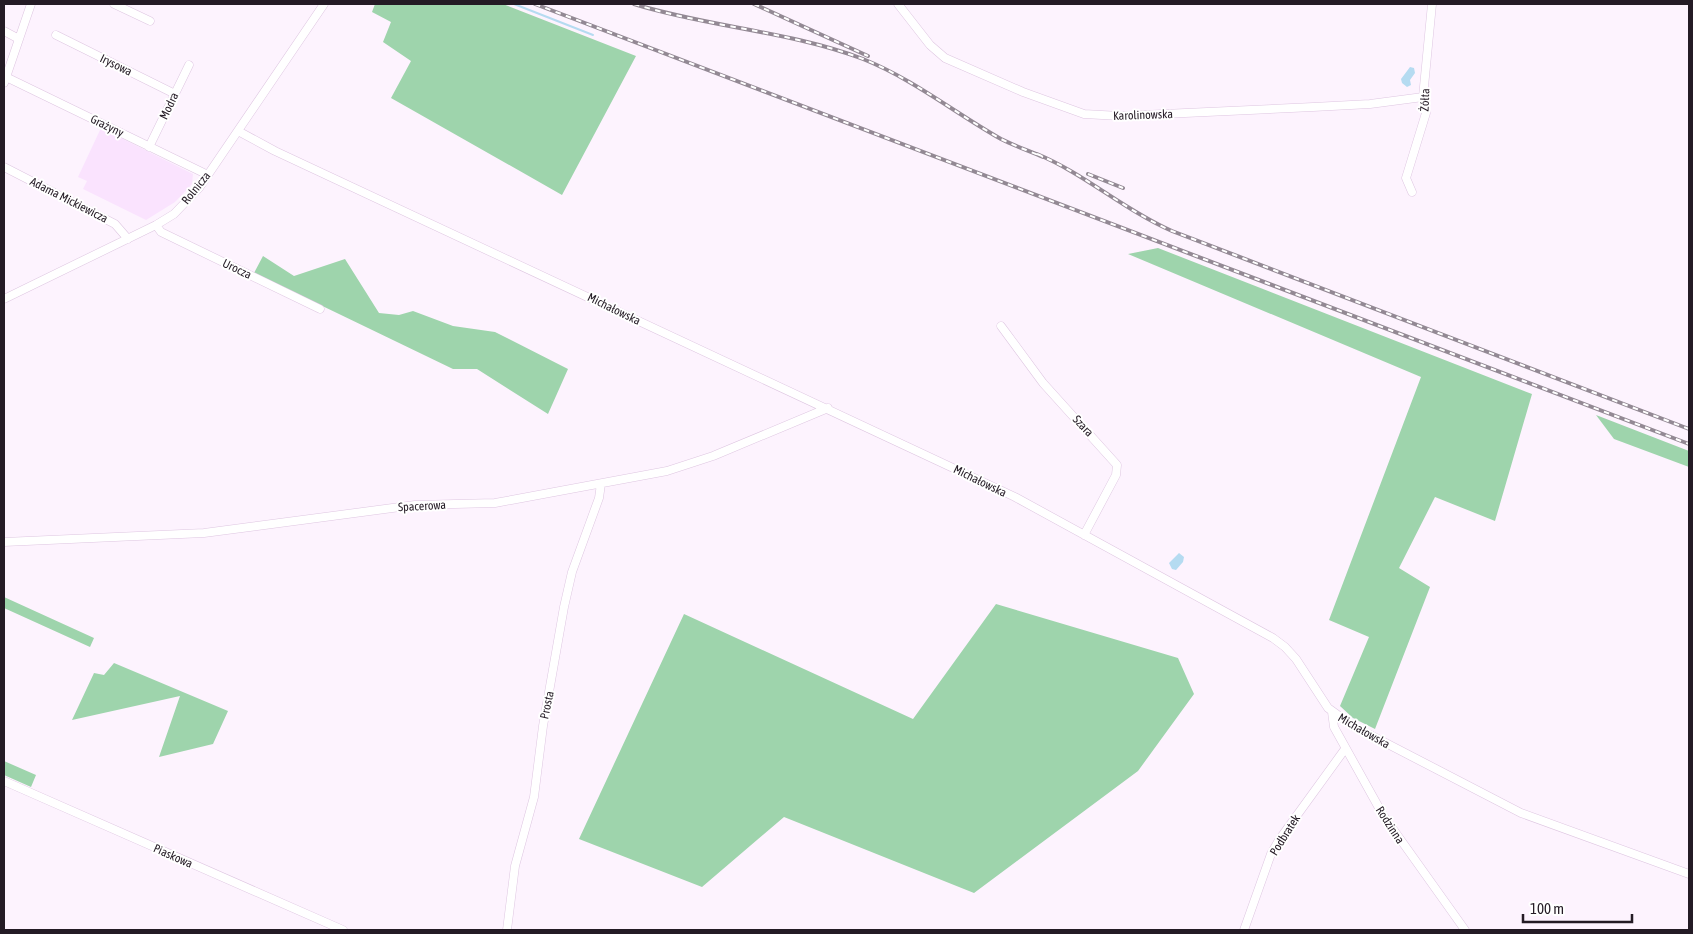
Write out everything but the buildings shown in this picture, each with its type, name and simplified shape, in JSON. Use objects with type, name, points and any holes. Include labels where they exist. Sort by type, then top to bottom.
[{"type":"street","points":[[5,80],[31,4]]},
{"type":"street","points":[[114,4],[150,21]]},
{"type":"street","name":"Rolnicza","points":[[4,299],[156,225],[183,206],[208,175],[324,4]]},
{"type":"street","name":"Karolinowska","points":[[898,4],[930,45],[945,58],[1023,92],[1084,114],[1120,116],[1370,104],[1423,97]]},
{"type":"street","name":"Żółta","points":[[1412,192],[1406,178],[1424,121],[1423,97],[1432,4]]},
{"type":"street","points":[[4,31],[19,38]]},
{"type":"street","name":"Irysowa","points":[[56,35],[175,94]]},
{"type":"street","name":"Modra","points":[[149,146],[189,65]]},
{"type":"street","name":"Grażyny","points":[[5,80],[208,175]]},
{"type":"street","name":"Michałowska","points":[[238,131],[275,151],[828,408],[1015,498],[1273,638],[1285,647],[1296,660],[1332,712],[1382,742],[1521,812],[1689,874]]},
{"type":"street","name":"Adama Mickiewicza","points":[[4,167],[116,224],[128,239]]},
{"type":"street","name":"Urocza","points":[[156,225],[161,232],[320,309]]},
{"type":"street","name":"Szara","points":[[1001,326],[1043,383],[1117,465],[1118,472],[1084,534]]},
{"type":"street","name":"Spacerowa","points":[[4,542],[204,533],[415,505],[495,504],[647,476],[706,459],[828,408]]},
{"type":"street","name":"Prosta","points":[[507,930],[516,866],[534,797],[543,726],[564,608],[572,572],[600,498],[601,484]]},
{"type":"street","name":"Rodzinna","points":[[1332,712],[1334,727],[1383,815],[1465,930]]},
{"type":"street","name":"Podbratek","points":[[1244,930],[1271,854],[1279,840],[1346,749]]},
{"type":"street","name":"Piaskowa","points":[[4,781],[343,930]]},
{"type":"shaded area","points":[[101,128],[193,174],[192,184],[175,202],[146,220],[83,189],[87,181],[78,177]]},
{"type":"green space","points":[[375,4],[503,4],[636,56],[562,195],[391,98],[411,61],[383,42],[391,22],[372,12]]},
{"type":"green space","points":[[1158,248],[1532,394],[1495,521],[1435,497],[1399,568],[1430,587],[1375,729],[1353,718],[1340,706],[1369,637],[1329,620],[1421,377],[1128,254]]},
{"type":"green space","points":[[263,256],[294,276],[345,259],[379,313],[399,315],[413,311],[453,326],[495,332],[568,369],[548,414],[477,369],[453,369],[254,273]]},
{"type":"green space","points":[[1596,415],[1689,451],[1689,467],[1614,439]]},
{"type":"green space","points":[[4,597],[94,638],[90,647],[4,608]]},
{"type":"green space","points":[[996,604],[1178,658],[1194,694],[1138,771],[974,893],[784,817],[702,887],[579,839],[684,614],[913,719]]},
{"type":"green space","points":[[114,663],[228,711],[213,744],[159,757],[180,696],[72,720],[94,673],[104,675]]},
{"type":"green space","points":[[4,761],[36,775],[31,787],[4,775]]},
{"type":"water","points":[[1410,67],[1414,68],[1415,73],[1410,80],[1411,85],[1407,87],[1402,83],[1401,79]]},
{"type":"water","points":[[1179,553],[1184,557],[1183,562],[1176,570],[1172,569],[1169,563]]},
{"type":"waterway","points":[[514,4],[593,35]]},
{"type":"railway","points":[[535,4],[1689,444]]},
{"type":"railway","points":[[634,4],[662,12],[778,35],[863,59],[917,86],[1001,139],[1043,157]]},
{"type":"railway","points":[[754,4],[868,56]]},
{"type":"railway","points":[[1037,154],[1055,162],[1137,213],[1172,231],[1689,429]]},
{"type":"railway","points":[[1088,174],[1123,188]]}]
